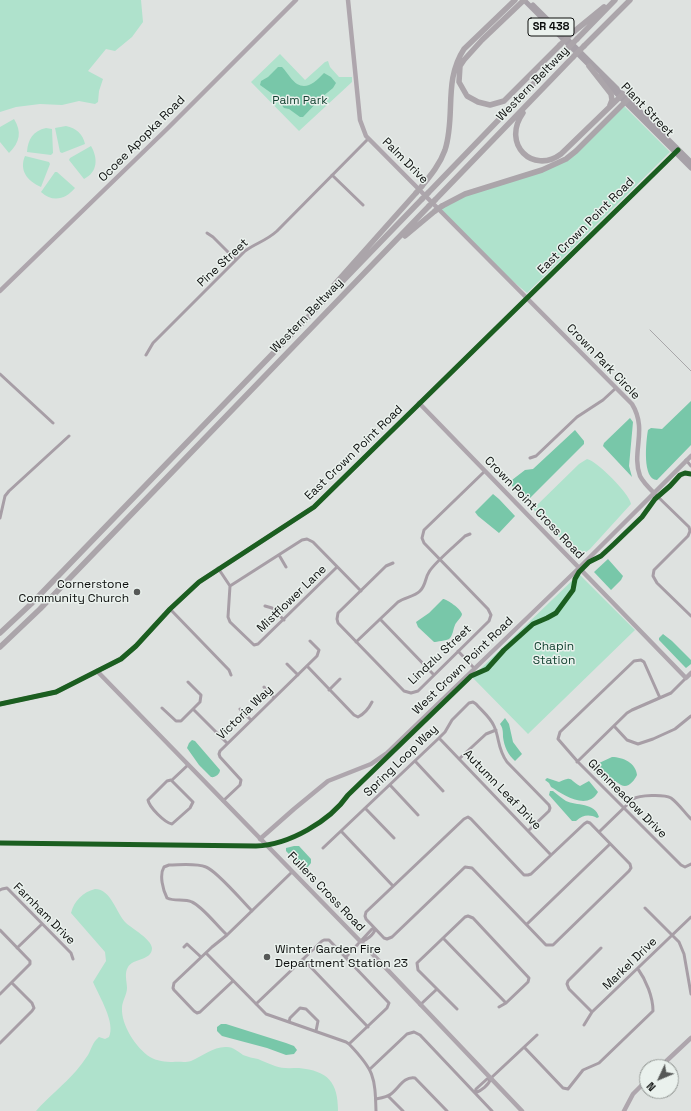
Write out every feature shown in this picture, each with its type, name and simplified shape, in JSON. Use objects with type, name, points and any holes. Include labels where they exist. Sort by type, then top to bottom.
[{"type":"highway","points":[[278,349],[435,170],[445,149],[448,135],[453,73],[459,57],[464,49],[514,0]]},
{"type":"highway","points":[[524,0],[468,54],[460,66],[458,82],[467,96],[478,102],[490,105],[504,101],[560,45],[613,0]]},
{"type":"highway","name":"Western Beltway","points":[[0,634],[31,604],[278,349],[613,0]]},
{"type":"highway","name":"Western Beltway","points":[[0,647],[40,609],[630,0]]},
{"type":"highway","points":[[589,66],[611,94],[612,100],[607,110]]},
{"type":"highway","points":[[530,103],[520,117],[516,127],[516,144],[522,153],[529,157],[546,161],[555,159],[622,95]]},
{"type":"highway","points":[[362,276],[419,223],[442,206],[465,194],[542,170],[566,159],[576,151],[626,100]]},
{"type":"main road","name":"SR 438","points":[[524,0],[578,52]]},
{"type":"main road","name":"SR 438","points":[[528,0],[578,52]]},
{"type":"main road","name":"Plant Street","points":[[578,52],[589,66],[622,95],[677,151],[691,168]]},
{"type":"main road","points":[[578,52],[622,95]]},
{"type":"main road","name":"Plant Street","points":[[677,151],[691,162]]},
{"type":"street","name":"Ocoee Apopka Road","points":[[0,291],[296,0]]},
{"type":"street","name":"Palm Drive","points":[[348,0],[360,120],[363,131],[368,139],[527,298]]},
{"type":"street","name":"Pine Street","points":[[146,355],[153,343],[236,260],[254,244],[263,242],[271,236],[368,139]]},
{"type":"street","name":"East Crown Point Road","points":[[0,704],[56,692],[121,659],[129,653],[170,609],[199,582],[218,568],[314,507],[677,151]]},
{"type":"street","points":[[332,175],[363,205]]},
{"type":"street","points":[[207,233],[236,260]]},
{"type":"street","name":"Crown Park Circle","points":[[527,298],[632,404],[636,411],[640,420],[639,470],[645,482],[654,493],[689,527],[690,531],[688,536],[654,570],[653,576],[691,616]]},
{"type":"street","points":[[0,374],[53,423]]},
{"type":"street","points":[[530,458],[536,456],[577,417],[603,400],[616,388]]},
{"type":"street","name":"Crown Point Cross Road","points":[[419,403],[686,678]]},
{"type":"street","points":[[0,518],[5,496],[9,491],[69,436]]},
{"type":"street","name":"West Crown Point Road","points":[[260,839],[328,781],[380,759],[579,568],[691,456]]},
{"type":"street","points":[[686,460],[691,466]]},
{"type":"street","points":[[441,560],[424,543],[422,538],[424,530],[485,470]]},
{"type":"street","points":[[356,642],[402,599],[420,592],[425,586],[430,571],[465,536],[470,534]]},
{"type":"street","points":[[218,568],[230,586],[302,540],[307,539],[313,542],[361,591]]},
{"type":"street","points":[[279,555],[286,567]]},
{"type":"street","name":"Lindzlu Street","points":[[393,563],[386,566],[338,613],[336,619],[338,623],[404,691],[411,693],[418,691],[489,621],[491,615],[488,609],[441,560]]},
{"type":"street","name":"Mistflower Lane","points":[[230,586],[228,617],[230,622],[254,645],[258,644],[284,620],[337,567]]},
{"type":"street","points":[[265,606],[272,608],[284,620]]},
{"type":"street","points":[[170,609],[229,670],[231,675]]},
{"type":"street","points":[[380,619],[434,674]]},
{"type":"street","name":"Victoria Way","points":[[223,801],[240,785],[241,780],[220,758],[220,750],[298,675],[319,652],[310,640]]},
{"type":"street","points":[[458,651],[474,668]]},
{"type":"street","name":"Glenmeadow Drive","points":[[660,698],[644,662],[641,660],[634,661],[560,732],[558,735],[559,742],[681,866],[685,868],[691,864]]},
{"type":"street","points":[[287,664],[298,675]]},
{"type":"street","points":[[307,666],[354,715],[358,717],[370,707],[372,702]]},
{"type":"street","name":"Fullers Cross Road","points":[[97,671],[361,942],[522,1111]]},
{"type":"street","points":[[577,762],[632,710],[671,693],[691,673]]},
{"type":"street","points":[[329,690],[340,679]]},
{"type":"street","points":[[162,708],[176,721],[181,721],[200,702],[200,695],[188,682]]},
{"type":"street","points":[[264,687],[274,698]]},
{"type":"street","name":"Spring Loop Way","points":[[323,848],[439,738],[445,732],[452,720],[469,703],[472,702],[491,719],[496,730],[499,747],[507,762],[549,805],[549,811],[528,831]]},
{"type":"street","points":[[193,709],[227,743]]},
{"type":"street","points":[[240,709],[251,720]]},
{"type":"street","points":[[614,726],[627,740],[638,744],[675,730],[691,716]]},
{"type":"street","points":[[459,759],[486,734],[496,730]]},
{"type":"street","name":"Autumn Leaf Drive","points":[[439,738],[551,855]]},
{"type":"street","points":[[415,761],[443,791]]},
{"type":"street","points":[[172,780],[193,802],[190,808],[172,824],[165,822],[150,805],[148,800],[167,781],[172,780],[188,765]]},
{"type":"street","points":[[390,785],[418,815]]},
{"type":"street","points":[[599,832],[638,796],[665,796],[671,798],[691,819]]},
{"type":"street","points":[[365,808],[394,838]]},
{"type":"street","points":[[468,817],[524,875],[528,876],[587,822],[590,823],[610,844],[630,864],[631,868],[551,946],[546,944],[472,868],[468,867],[465,867],[392,937],[388,939],[384,938],[375,929],[365,916],[366,912],[393,886],[465,818],[468,817]]},
{"type":"street","points":[[341,831],[393,886]]},
{"type":"street","points":[[527,924],[610,844]]},
{"type":"street","points":[[227,935],[194,903],[186,900],[172,900],[168,898],[163,882],[162,872],[164,867],[169,865],[206,867],[214,872],[252,911]]},
{"type":"street","points":[[233,980],[198,1013],[194,1011],[173,988],[174,983],[227,935],[292,872]]},
{"type":"street","name":"Farnham Drive","points":[[0,890],[7,888],[71,953],[73,959]]},
{"type":"street","points":[[646,908],[679,942],[684,954],[691,994]]},
{"type":"street","points":[[457,1009],[418,970],[417,963],[465,917],[468,916],[473,918],[529,978],[528,982],[506,1003],[499,1007]]},
{"type":"street","name":"Markel Drive","points":[[584,1024],[592,1012],[691,917]]},
{"type":"street","points":[[17,948],[42,924]]},
{"type":"street","points":[[346,957],[361,942],[366,940],[375,932],[375,929]]},
{"type":"street","points":[[0,930],[30,961],[30,964],[0,994]]},
{"type":"street","points":[[443,938],[506,1003]]},
{"type":"street","points":[[256,1004],[322,941],[326,940],[332,942],[389,1003],[387,1008],[349,1044]]},
{"type":"street","points":[[184,948],[187,944],[201,958]]},
{"type":"street","points":[[592,1012],[567,984],[568,981],[602,948]]},
{"type":"street","points":[[206,953],[268,1015],[349,1044],[370,1069],[374,1080],[376,1111]]},
{"type":"street","points":[[303,960],[368,1027]]},
{"type":"street","points":[[568,1089],[584,1070],[599,1063],[653,1011],[653,1006],[645,981],[638,969]]},
{"type":"street","points":[[0,1043],[34,1008],[32,1003],[12,983]]},
{"type":"street","points":[[420,1005],[437,988]]},
{"type":"street","points":[[289,1022],[290,1018],[300,1008],[306,1009],[318,1021],[316,1031]]},
{"type":"street","points":[[370,1069],[407,1034],[414,1032],[420,1035],[492,1111]]},
{"type":"street","points":[[475,1093],[476,1089],[487,1079],[491,1078],[537,1035]]},
{"type":"street","points":[[669,1059],[691,1038]]},
{"type":"street","points":[[524,1047],[563,1088],[568,1089]]},
{"type":"street","points":[[376,1099],[388,1096],[408,1078],[415,1078],[447,1111]]},
{"type":"street","points":[[624,1111],[633,1094],[639,1088]]},
{"type":"street","points":[[568,1089],[569,1093]]},
{"type":"street","points":[[388,1096],[403,1111]]},
{"type":"green space","points":[[0,0],[141,0],[143,22],[132,37],[115,51],[106,49],[88,71],[103,79],[99,91],[98,102],[95,104],[79,101],[62,105],[40,104],[16,107],[0,112]]},
{"type":"green space","name":"Palm Park","points":[[280,54],[305,80],[328,61],[330,67],[339,77],[352,77],[352,82],[299,131],[251,82]]},
{"type":"green space","points":[[623,105],[670,152],[527,293],[497,268],[438,209],[465,194],[553,166],[576,151]]},
{"type":"green space","points":[[14,119],[17,124],[19,137],[16,145],[9,153],[0,142],[0,127]]},
{"type":"green space","points":[[66,126],[73,128],[78,132],[83,137],[85,144],[62,153],[60,152],[55,128]]},
{"type":"green space","points":[[41,129],[52,129],[53,153],[51,155],[27,152],[32,136]]},
{"type":"green space","points":[[91,146],[96,160],[92,173],[84,179],[69,160]]},
{"type":"green space","points":[[25,156],[49,162],[50,164],[41,187],[36,185],[28,178],[23,166]]},
{"type":"green space","points":[[55,172],[57,172],[75,188],[68,195],[63,197],[50,198],[41,192]]},
{"type":"green space","points":[[587,459],[598,465],[612,478],[625,493],[631,504],[590,549],[580,557],[570,549],[533,509],[579,464]]},
{"type":"green space","name":"Chapin Station","points":[[579,574],[635,630],[528,734],[472,677]]},
{"type":"green space","points":[[95,889],[101,890],[109,897],[122,919],[145,938],[152,948],[149,955],[130,964],[127,969],[127,991],[122,1008],[124,1022],[130,1036],[145,1053],[152,1058],[161,1061],[186,1062],[218,1048],[229,1047],[243,1055],[278,1067],[299,1068],[317,1072],[324,1075],[333,1085],[338,1101],[338,1111],[36,1111],[76,1071],[88,1055],[93,1043],[99,1037],[105,1039],[109,1037],[111,1031],[109,1017],[93,982],[106,961],[105,952],[71,913],[74,905],[80,898],[87,892]]},
{"type":"shaded area","points":[[278,67],[282,67],[294,82],[299,85],[307,86],[312,84],[324,73],[331,77],[336,83],[333,88],[303,117],[300,117],[289,109],[284,108],[274,95],[260,85],[261,81],[268,77]]},
{"type":"shaded area","points":[[691,401],[691,445],[657,480],[652,478],[649,474],[646,459],[648,430],[651,428],[662,429]]},
{"type":"shaded area","points":[[630,418],[633,422],[629,466],[632,477],[603,446],[604,443]]},
{"type":"shaded area","points":[[575,430],[584,441],[584,444],[529,499],[525,499],[512,486],[512,480],[525,470],[533,469]]},
{"type":"shaded area","points":[[493,494],[515,516],[499,533],[475,512]]},
{"type":"shaded area","points":[[608,559],[623,576],[611,590],[594,572]]},
{"type":"shaded area","points":[[443,599],[454,605],[462,614],[449,639],[434,642],[418,627],[416,622],[429,613]]},
{"type":"shaded area","points":[[663,634],[691,660],[691,664],[686,668],[659,640]]},
{"type":"shaded area","points":[[505,718],[509,724],[513,742],[522,754],[515,761],[505,747],[503,730],[500,724]]},
{"type":"shaded area","points":[[192,740],[195,741],[220,770],[214,777],[211,777],[199,765],[187,748]]},
{"type":"shaded area","points":[[612,757],[620,758],[632,764],[634,767],[637,775],[628,785],[620,785],[615,781],[612,785],[609,785],[595,773],[594,768],[597,764]]},
{"type":"shaded area","points":[[547,778],[559,782],[570,779],[580,786],[589,781],[598,792],[593,798],[588,800],[575,800],[551,787],[545,780]]},
{"type":"shaded area","points":[[550,791],[553,791],[570,803],[585,805],[594,809],[599,817],[586,816],[581,817],[576,821],[572,821],[549,795]]},
{"type":"shaded area","points":[[299,846],[311,859],[311,863],[306,869],[302,868],[286,851],[286,848]]},
{"type":"shaded area","points":[[221,1024],[226,1024],[286,1043],[294,1046],[297,1050],[294,1054],[286,1055],[267,1048],[222,1036],[217,1031],[217,1027]]},
{"type":"railway","points":[[650,330],[691,371]]},
{"type":"cycle path","points":[[0,704],[56,692],[121,659],[136,646],[170,609],[199,582],[314,507],[678,150]]},
{"type":"cycle path","points":[[0,843],[256,846],[269,845],[308,830],[331,814],[348,795],[471,676],[487,669],[504,650],[533,624],[556,613],[573,590],[575,579],[579,572],[589,562],[601,556],[614,544],[642,517],[655,499],[680,475],[685,473],[691,474]]},
{"type":"place","name":"Cornerstone Community Church","points":[[137,592]]},
{"type":"place","name":"Winter Garden Fire Department Station 23","points":[[267,957]]}]
